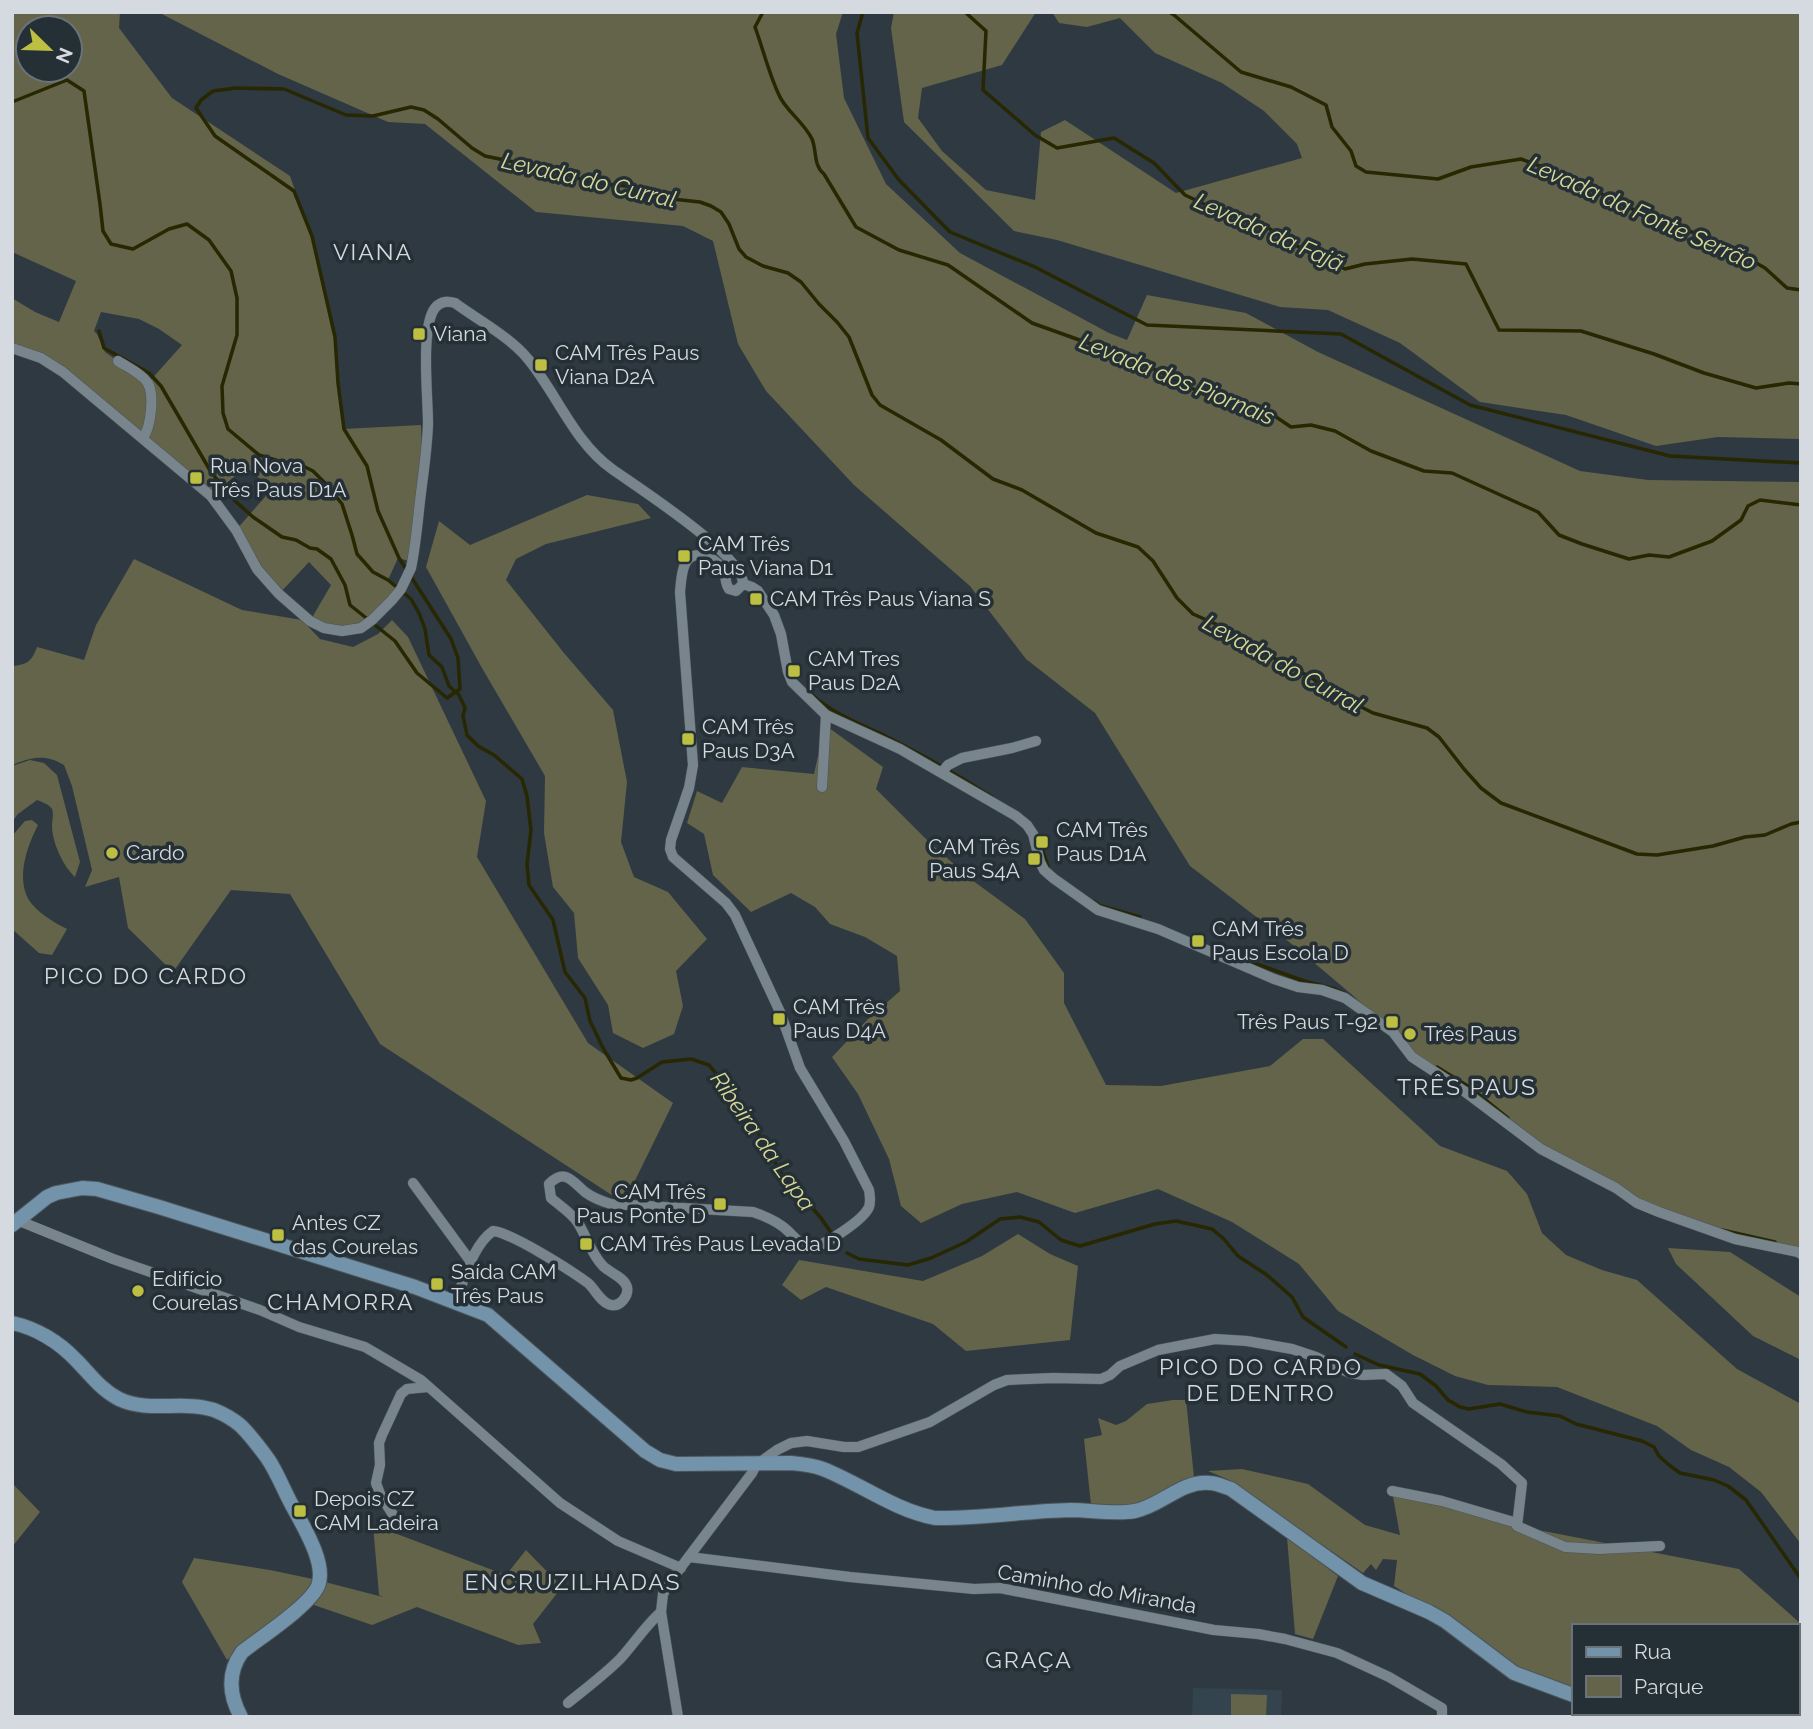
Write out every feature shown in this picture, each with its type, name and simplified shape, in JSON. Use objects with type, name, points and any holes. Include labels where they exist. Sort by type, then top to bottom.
[{"type":"main road","points":[[15,1223],[56,1193],[82,1188],[97,1189],[415,1287],[488,1315],[645,1451],[676,1464],[790,1463],[821,1469],[899,1507],[935,1518],[1074,1510],[1112,1513],[1134,1511],[1148,1507],[1191,1485],[1217,1484],[1231,1489],[1362,1583],[1445,1621],[1514,1673],[1572,1695]]},
{"type":"main road","points":[[12,1323],[33,1329],[54,1341],[74,1357],[101,1387],[119,1399],[133,1404],[200,1407],[231,1418],[254,1440],[268,1459],[317,1556],[320,1579],[307,1602],[242,1652],[234,1665],[230,1688],[241,1717]]},
{"type":"street","points":[[12,348],[41,358],[63,372],[211,496],[236,530],[257,569],[279,594],[303,615],[324,628],[352,630],[361,628],[392,600],[401,589],[412,562],[428,426],[428,336],[433,311],[439,304],[456,303],[510,342],[527,358],[583,441],[608,467],[682,517],[723,554],[743,577],[739,590],[729,589],[723,569],[706,556],[691,557],[683,568],[680,592],[693,765],[689,788],[670,849],[673,857],[726,902],[735,915],[780,1012],[800,1068],[869,1190],[869,1208],[864,1216],[810,1249],[770,1218],[753,1212],[611,1204],[598,1200],[566,1177],[560,1176],[549,1184],[551,1198],[576,1220],[603,1266],[623,1280],[627,1292],[622,1301],[618,1305],[604,1302],[591,1285],[500,1232],[493,1231],[486,1236],[471,1262],[456,1303]]},
{"type":"street","points":[[118,361],[148,383],[150,415],[147,433],[143,438]]},
{"type":"street","points":[[743,584],[758,591],[774,615],[792,682],[826,715],[900,749],[1016,816],[1033,834],[1044,870],[1098,910],[1158,929],[1274,979],[1345,998],[1393,1032],[1412,1057],[1464,1091],[1541,1149],[1616,1188],[1637,1203],[1735,1239],[1801,1254]]},
{"type":"street","points":[[822,787],[826,715]]},
{"type":"street","points":[[942,772],[948,765],[962,758],[1036,741]]},
{"type":"street","points":[[413,1183],[471,1262]]},
{"type":"street","points":[[15,1223],[260,1310],[299,1327],[365,1347],[413,1375],[560,1503],[618,1541],[681,1568]]},
{"type":"street","points":[[678,1717],[661,1612],[663,1594],[756,1465],[777,1450],[791,1443],[807,1441],[858,1447],[930,1422],[1007,1380],[1101,1379],[1110,1376],[1120,1366],[1158,1350],[1214,1339],[1247,1341],[1292,1349],[1350,1373],[1386,1374],[1393,1378],[1413,1403],[1501,1464],[1522,1483],[1517,1526],[1565,1547],[1599,1549],[1660,1546]]},
{"type":"street","points":[[395,1518],[376,1483],[380,1465],[379,1443],[401,1394],[407,1389],[428,1387]]},
{"type":"street","points":[[1392,1491],[1517,1522]]},
{"type":"street","name":"Caminho do Miranda","points":[[689,1557],[850,1577],[974,1589],[1000,1588],[1214,1630],[1285,1639],[1337,1653],[1389,1677],[1442,1712]]},
{"type":"street","points":[[568,1703],[623,1656],[651,1620],[661,1612]]},
{"type":"shaded area","points":[[1193,1688],[1282,1690],[1281,1717],[1192,1717]]},
{"type":"green space","points":[[12,12],[120,12],[119,28],[172,98],[290,176],[311,236],[334,337],[343,429],[421,425],[422,450],[413,562],[398,558],[388,580],[398,589],[392,600],[352,630],[310,621],[331,585],[309,562],[279,594],[236,530],[272,489],[246,467],[211,496],[63,372],[12,348],[12,298],[59,322],[76,281],[12,252]],"holes":[[[101,312],[139,319],[182,345],[148,383],[105,352],[94,331]]]},
{"type":"green space","points":[[158,12],[843,12],[836,34],[844,98],[886,184],[960,253],[1109,333],[1127,340],[1147,295],[1246,313],[1318,352],[1580,471],[1648,480],[1801,482],[1801,1254],[1735,1239],[1659,1212],[1541,1149],[1412,1057],[1393,1032],[1350,993],[1293,945],[1190,866],[1095,713],[1026,659],[970,586],[854,485],[766,391],[738,344],[713,241],[683,226],[536,212],[425,124],[388,122],[278,74]]},
{"type":"green space","points":[[894,12],[1036,12],[1002,65],[922,88],[918,118],[942,151],[986,190],[1035,200],[1041,132],[1065,120],[1176,193],[1302,158],[1297,144],[1264,111],[1222,83],[1155,53],[1120,18],[1087,27],[1059,23],[1052,12],[1801,12],[1801,439],[1718,437],[1656,446],[1566,415],[1480,402],[1400,343],[1328,310],[1280,307],[1057,240],[1014,231],[904,122],[891,28]]},
{"type":"green space","points":[[587,495],[638,504],[651,518],[546,544],[516,559],[506,580],[613,710],[627,782],[621,842],[634,877],[668,892],[707,939],[676,971],[683,1006],[674,1034],[643,1048],[613,1033],[608,1005],[578,958],[574,913],[553,887],[544,833],[545,776],[426,567],[439,521],[470,545]]},
{"type":"green space","points":[[134,559],[242,610],[302,620],[320,639],[353,647],[378,634],[392,620],[408,637],[486,801],[477,857],[588,1043],[673,1103],[624,1203],[380,1044],[290,894],[231,890],[173,972],[128,928],[119,877],[85,887],[92,870],[72,786],[64,765],[51,759],[38,758],[12,765],[12,666],[28,661],[37,647],[84,660],[96,625]]},
{"type":"green space","points":[[825,725],[883,767],[876,789],[931,844],[972,880],[1025,919],[1064,973],[1064,1003],[1106,1085],[1161,1086],[1270,1066],[1303,1039],[1323,1039],[1440,1146],[1507,1171],[1527,1194],[1542,1233],[1566,1255],[1602,1270],[1637,1280],[1737,1369],[1801,1404],[1801,1544],[1761,1492],[1729,1467],[1691,1450],[1657,1426],[1557,1387],[1488,1385],[1455,1376],[1338,1311],[1299,1264],[1232,1222],[1158,1189],[1075,1213],[1017,1192],[962,1204],[921,1223],[901,1206],[889,1159],[858,1094],[832,1057],[868,1019],[900,991],[897,956],[865,937],[830,924],[815,907],[791,893],[751,912],[713,875],[704,834],[687,823],[697,791],[722,803],[742,767],[814,774]]},
{"type":"green space","points":[[30,760],[44,763],[57,775],[80,862],[75,877],[66,867],[56,846],[52,832],[53,811],[49,806],[37,800],[12,822],[12,766]]},
{"type":"green space","points":[[32,820],[38,825],[24,867],[26,894],[37,910],[67,929],[52,955],[39,953],[12,929],[12,836],[25,821]]},
{"type":"green space","points":[[1018,1234],[1050,1254],[1078,1266],[1070,1340],[966,1351],[933,1324],[826,1287],[801,1300],[782,1285],[799,1260],[923,1281],[982,1256]]},
{"type":"green space","points":[[1668,1248],[1730,1252],[1801,1297],[1801,1360],[1753,1336],[1676,1264]]},
{"type":"green space","points":[[1186,1400],[1194,1477],[1134,1504],[1091,1505],[1084,1439],[1102,1435],[1098,1418],[1116,1425],[1126,1421],[1147,1404]]},
{"type":"green space","points":[[1242,1469],[1308,1484],[1365,1525],[1400,1535],[1392,1491],[1517,1526],[1739,1569],[1801,1624],[1801,1717],[1594,1715],[1799,1715],[1799,1624],[1572,1624],[1572,1701],[1394,1586],[1397,1560],[1383,1559],[1376,1570],[1371,1564],[1363,1573],[1227,1479],[1208,1471]]},
{"type":"green space","points":[[12,1483],[40,1512],[12,1547]]},
{"type":"green space","points":[[373,1525],[506,1575],[526,1550],[562,1587],[533,1624],[541,1643],[518,1645],[417,1607],[372,1625],[311,1604],[325,1582],[383,1597],[379,1595]]},
{"type":"green space","points":[[1287,1537],[1338,1576],[1313,1639],[1295,1634]]},
{"type":"green space","points":[[194,1558],[313,1579],[308,1589],[288,1611],[227,1660],[182,1582]]},
{"type":"green space","points":[[1231,1694],[1267,1695],[1266,1717],[1231,1717]]},
{"type":"waterway","name":"Levada dos Piornais","points":[[763,12],[755,27],[775,87],[786,106],[809,133],[818,166],[856,227],[899,250],[948,265],[1032,323],[1138,361],[1213,399],[1270,413],[1291,427],[1311,425],[1335,431],[1371,451],[1424,471],[1452,473],[1538,512],[1559,535],[1629,559],[1649,555],[1669,557],[1712,541],[1741,520],[1748,506],[1760,500],[1801,505]]},
{"type":"waterway","points":[[863,12],[857,33],[868,138],[899,180],[950,232],[1035,267],[1147,325],[1341,334],[1470,405],[1670,456],[1801,463]]},
{"type":"waterway","name":"Levada da Fajã","points":[[965,12],[986,31],[983,90],[1035,135],[1057,148],[1114,138],[1154,163],[1185,195],[1208,206],[1262,224],[1302,249],[1345,269],[1412,259],[1466,264],[1499,330],[1581,331],[1756,388],[1801,384]]},
{"type":"waterway","name":"Levada da Fonte Serrão","points":[[1169,12],[1241,72],[1291,87],[1326,105],[1332,127],[1351,151],[1356,166],[1366,172],[1438,179],[1471,167],[1521,159],[1559,173],[1663,224],[1699,234],[1712,246],[1737,252],[1765,268],[1787,288],[1801,290]]},
{"type":"waterway","name":"Ribeira da Lapa","points":[[12,102],[67,80],[84,91],[103,231],[111,244],[133,249],[169,229],[187,224],[209,240],[231,271],[237,298],[237,335],[222,386],[223,413],[228,429],[259,455],[299,464],[313,471],[325,483],[342,504],[357,554],[373,572],[388,580],[411,599],[419,613],[425,629],[429,655],[442,667],[449,686],[459,695],[465,708],[463,716],[467,735],[522,779],[531,830],[527,864],[529,885],[553,920],[565,972],[585,998],[590,1021],[621,1078],[637,1078],[662,1062],[691,1059],[709,1065],[758,1133],[791,1190],[808,1203],[832,1234]]},
{"type":"waterway","name":"Levada do Curral","points":[[99,331],[104,348],[149,373],[161,386],[211,472],[233,499],[282,537],[317,549],[331,559],[345,585],[350,605],[395,641],[417,673],[447,698],[460,689],[458,658],[451,639],[399,558],[378,511],[367,466],[344,429],[335,337],[312,236],[294,191],[215,136],[196,108],[201,100],[213,91],[236,88],[284,89],[346,115],[373,116],[411,107],[424,110],[485,156],[553,170],[593,183],[637,187],[663,198],[700,202],[721,212],[739,249],[746,257],[763,266],[788,273],[801,282],[837,322],[849,337],[872,395],[880,405],[941,440],[993,479],[1022,490],[1096,533],[1138,547],[1153,561],[1177,598],[1193,614],[1236,633],[1330,691],[1373,713],[1427,728],[1439,737],[1481,788],[1501,803],[1637,854],[1657,855],[1713,846],[1745,837],[1765,835],[1801,822]]},
{"type":"waterway","points":[[811,694],[842,715],[921,755],[992,797]]},
{"type":"waterway","points":[[1041,845],[1048,867]]},
{"type":"waterway","points":[[1093,901],[1101,906],[1140,917]]},
{"type":"waterway","points":[[1219,950],[1344,993]]},
{"type":"waterway","points":[[1437,1067],[1471,1088],[1508,1118]]},
{"type":"waterway","points":[[847,1253],[859,1259],[908,1265],[966,1242],[1000,1219],[1020,1217],[1039,1222],[1061,1240],[1080,1246],[1155,1224],[1176,1221],[1212,1229],[1238,1256],[1267,1275],[1292,1297],[1303,1317],[1346,1347]]},
{"type":"waterway","points":[[1722,1230],[1775,1242]]},
{"type":"waterway","points":[[1355,1354],[1379,1365],[1420,1374],[1448,1400],[1460,1407],[1469,1409],[1500,1404],[1527,1412],[1560,1416],[1576,1424],[1642,1441],[1654,1447],[1659,1456],[1680,1473],[1714,1480],[1728,1486],[1746,1500],[1801,1579]]},
{"type":"place","name":"Viana","points":[[419,334]]},
{"type":"place","name":"CAM Três Paus Viana D2A","points":[[541,365]]},
{"type":"place","name":"Rua Nova Três Paus D1A","points":[[196,478]]},
{"type":"place","name":"CAM Três Paus Viana D1","points":[[684,556]]},
{"type":"place","name":"CAM Três Paus Viana S","points":[[756,599]]},
{"type":"place","name":"CAM Tres Paus D2A","points":[[794,671]]},
{"type":"place","name":"CAM Três Paus D3A","points":[[688,739]]},
{"type":"place","name":"CAM Três Paus D1A","points":[[1042,842]]},
{"type":"place","name":"Cardo","points":[[112,853]]},
{"type":"place","name":"CAM Três Paus S4A","points":[[1034,859]]},
{"type":"place","name":"CAM Três Paus Escola D","points":[[1198,941]]},
{"type":"place","name":"CAM Três Paus D4A","points":[[779,1019]]},
{"type":"place","name":"Três Paus T-92","points":[[1392,1022]]},
{"type":"place","name":"Três Paus","points":[[1410,1034]]},
{"type":"place","name":"CAM Três Paus Ponte D","points":[[720,1204]]},
{"type":"place","name":"Antes CZ das Courelas","points":[[278,1235]]},
{"type":"place","name":"CAM Três Paus Levada D","points":[[586,1244]]},
{"type":"place","name":"Saída CAM Três Paus","points":[[437,1284]]},
{"type":"place","name":"Edifício Courelas","points":[[138,1291]]},
{"type":"place","name":"Depois CZ CAM Ladeira","points":[[300,1511]]},
{"type":"district","name":"VIANA","points":[[373,252]]},
{"type":"district","name":"PICO DO CARDO","points":[[146,976]]},
{"type":"district","name":"TRÊS PAUS","points":[[1467,1087]]},
{"type":"district","name":"CHAMORRA","points":[[341,1302]]},
{"type":"district","name":"PICO DO CARDO DE DENTRO","points":[[1261,1380]]},
{"type":"district","name":"ENCRUZILHADAS","points":[[573,1582]]},
{"type":"district","name":"GRAÇA","points":[[1029,1660]]}]
